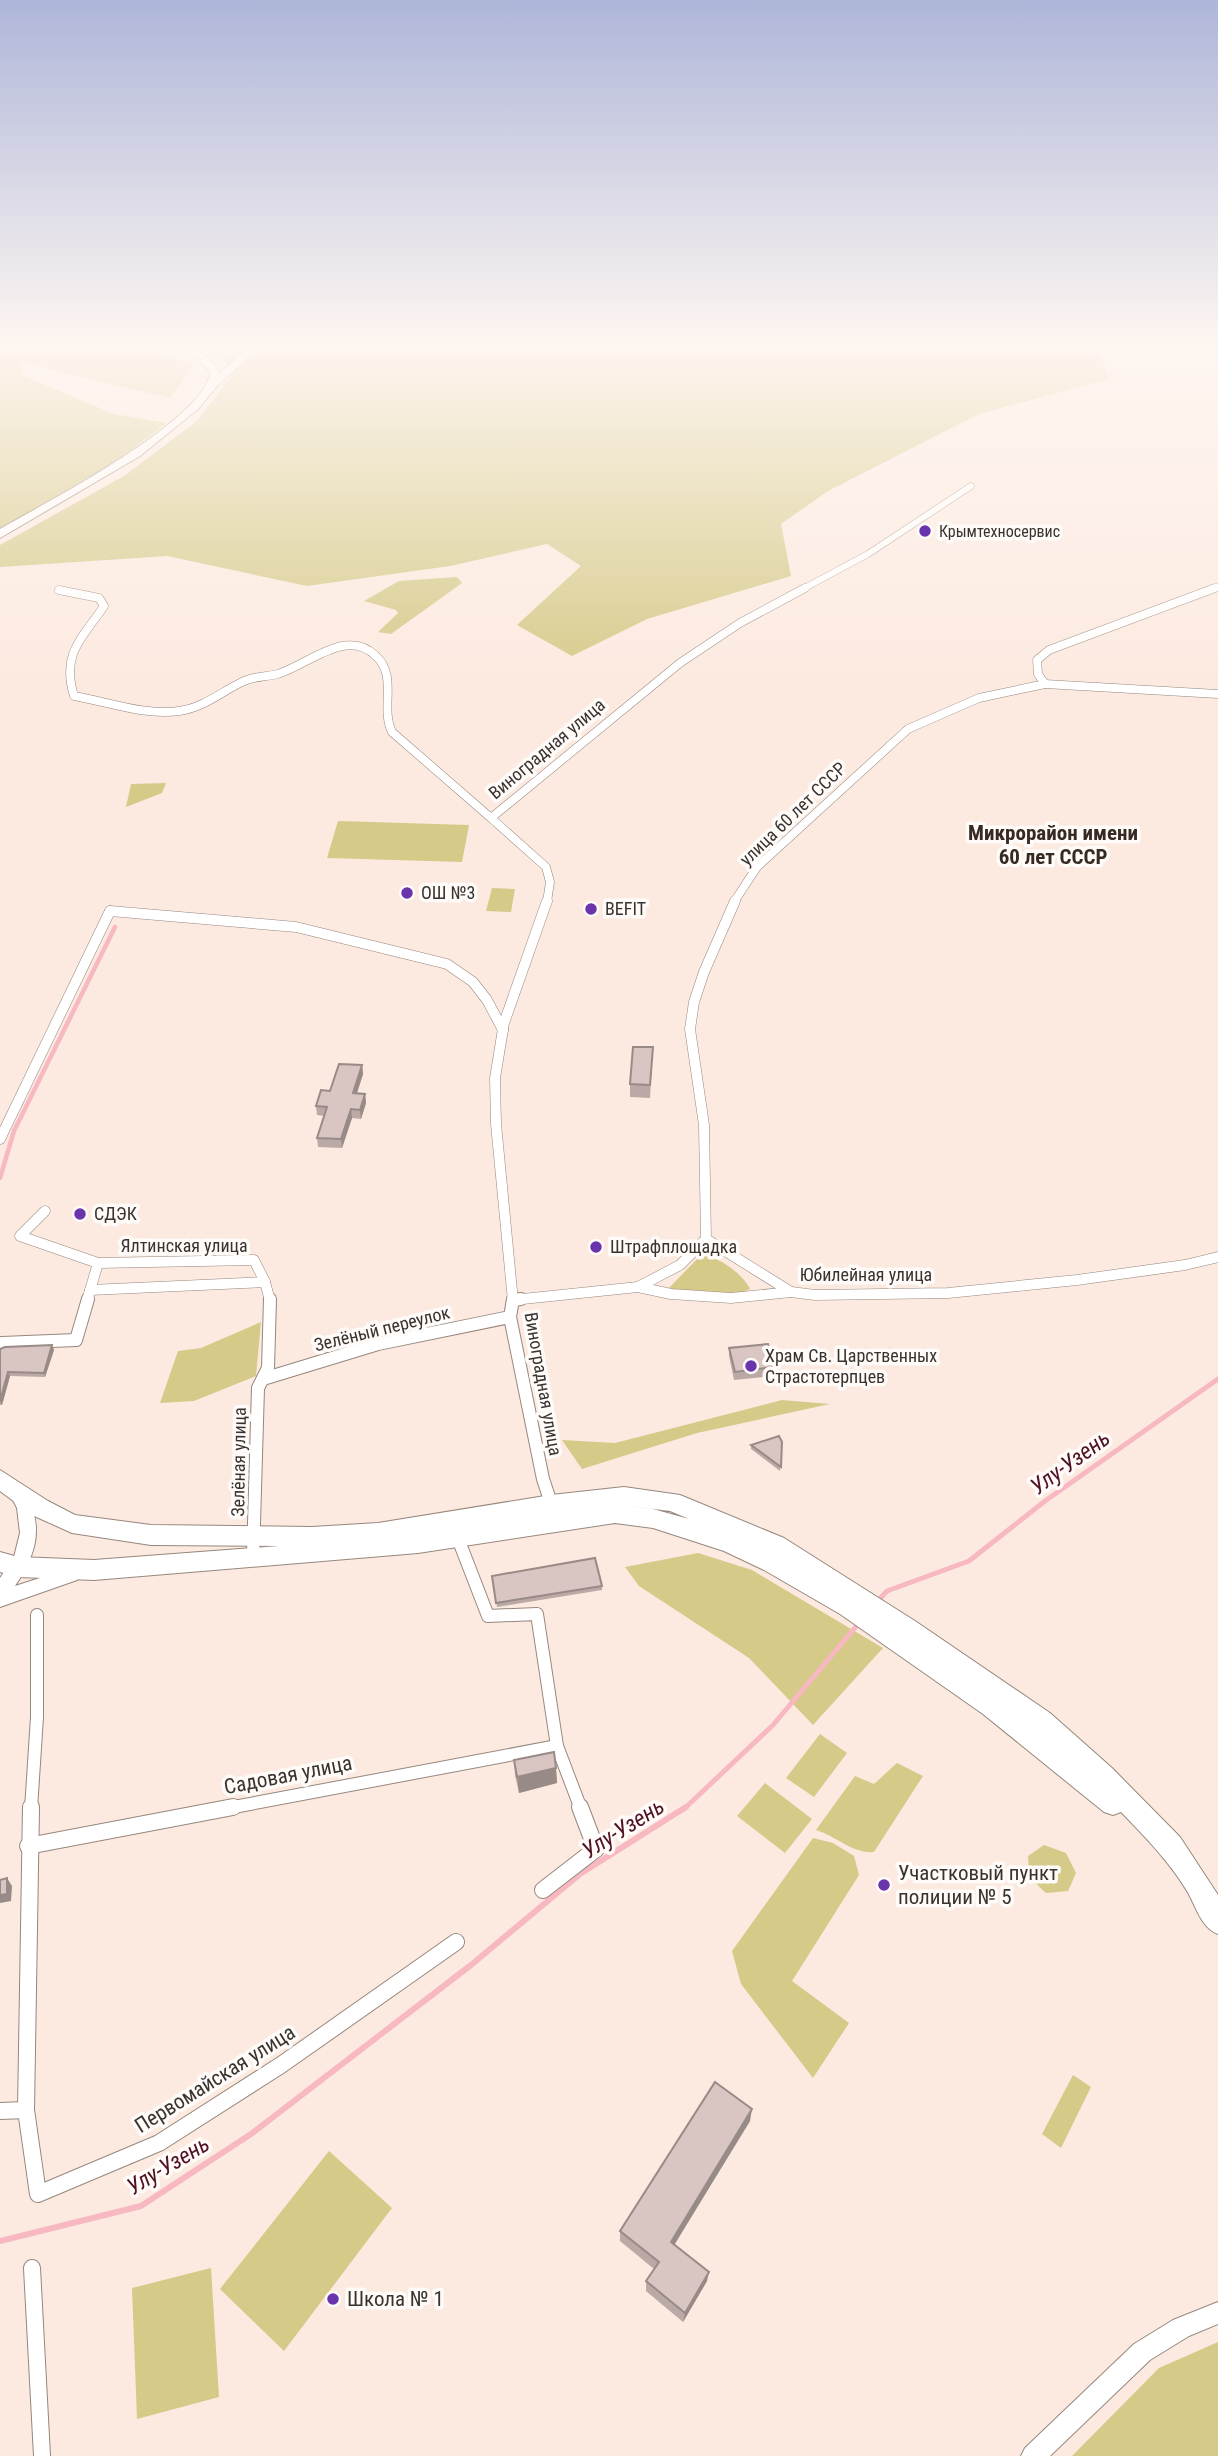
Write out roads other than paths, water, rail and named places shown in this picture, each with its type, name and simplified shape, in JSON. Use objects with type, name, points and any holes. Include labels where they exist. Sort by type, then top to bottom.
[{"type":"highway","points":[[0,534],[128,459]]},
{"type":"highway","points":[[6,1483],[40,1508],[72,1524],[254,1547],[418,1543],[555,1513]]},
{"type":"highway","points":[[9,1564],[94,1570],[254,1547],[555,1513],[615,1514],[651,1518],[728,1542],[857,1604],[1041,1721],[1103,1776],[1171,1846],[1196,1881],[1218,1921]]},
{"type":"highway","points":[[889,1625],[1089,1782],[1171,1854],[1206,1913],[1218,1940]]},
{"type":"main road","points":[[0,1590],[9,1564],[26,1549],[29,1531],[28,1514],[22,1499],[6,1483]]},
{"type":"main road","points":[[0,1600],[57,1578],[94,1570]]},
{"type":"main road","points":[[1033,2456],[1142,2351],[1181,2328],[1218,2313]]},
{"type":"street","name":"Виноградная улица","points":[[555,1513],[543,1479],[510,1317],[513,1300],[496,1124],[495,1078],[503,1030],[522,965],[547,902],[550,882],[546,867],[491,818],[680,663],[740,622],[867,554],[971,486]]},
{"type":"street","points":[[1045,684],[1038,674],[1037,660],[1049,650],[1218,587]]},
{"type":"street","points":[[60,590],[99,598],[104,606],[78,640],[72,657],[66,679],[74,696],[155,710],[178,711],[203,705],[244,681],[280,674],[318,653],[346,645],[366,649],[377,656],[387,671],[390,727],[399,740],[491,818]]},
{"type":"street","name":"улица 60 лет СССР","points":[[706,1239],[704,1125],[690,1029],[694,1002],[704,972],[734,902],[757,867],[908,729],[979,698],[1045,684],[1218,694]]},
{"type":"street","points":[[1,1137],[107,908],[131,915],[296,927],[447,964],[473,982],[487,1000],[503,1030]]},
{"type":"street","points":[[45,1211],[20,1236],[98,1263]]},
{"type":"street","points":[[638,1287],[680,1265],[706,1239],[791,1292]]},
{"type":"street","name":"Юбилейная улица","points":[[513,1300],[638,1287],[671,1294],[731,1298],[791,1292],[815,1295],[948,1293],[1077,1280],[1185,1265],[1218,1257]]},
{"type":"street","name":"Ялтинская улица","points":[[0,1346],[2,1343],[76,1340],[98,1263],[254,1260],[265,1282]]},
{"type":"street","points":[[90,1290],[265,1282],[269,1314],[268,1368],[261,1384]]},
{"type":"street","name":"Зелёный переулок","points":[[261,1384],[378,1344],[510,1317]]},
{"type":"street","name":"Зелёная улица","points":[[254,1547],[261,1384]]},
{"type":"street","points":[[457,1536],[488,1616],[537,1614],[557,1746],[596,1849],[543,1890]]},
{"type":"street","name":"Первомайская улица","points":[[37,1615],[37,1717],[27,1846],[26,2110],[38,2194],[159,2143],[281,2064],[456,1942]]},
{"type":"street","name":"Садовая улица","points":[[27,1846],[557,1746]]},
{"type":"street","points":[[0,2111],[26,2110]]},
{"type":"street","points":[[32,2268],[42,2456]]},
{"type":"waterway","points":[[0,1178],[14,1131],[115,927]]},
{"type":"waterway","name":"Улу-Узень","points":[[876,1603],[887,1591],[969,1561],[1045,1501],[1218,1379]]},
{"type":"waterway","name":"Улу-Узень","points":[[684,1809],[773,1725],[859,1623]]},
{"type":"waterway","name":"Улу-Узень","points":[[0,2241],[141,2206],[251,2134],[471,1965],[580,1874],[686,1807]]},
{"type":"place","name":"Крымтехносервис","points":[[925,531]]},
{"type":"place","name":"ОШ №3","points":[[407,893]]},
{"type":"place","name":"BEFIT","points":[[591,909]]},
{"type":"place","name":"СДЭК","points":[[80,1214]]},
{"type":"place","name":"Штрафплощадка","points":[[596,1247]]},
{"type":"place","name":"Храм Св. Царственных Страстотерпцев","points":[[751,1366]]},
{"type":"place","name":"Участковый пункт полиции № 5","points":[[884,1885]]},
{"type":"place","name":"Школа № 1","points":[[333,2299]]},
{"type":"district","name":"Микрорайон имени 60 лет СССР","points":[[1053,845]]}]
